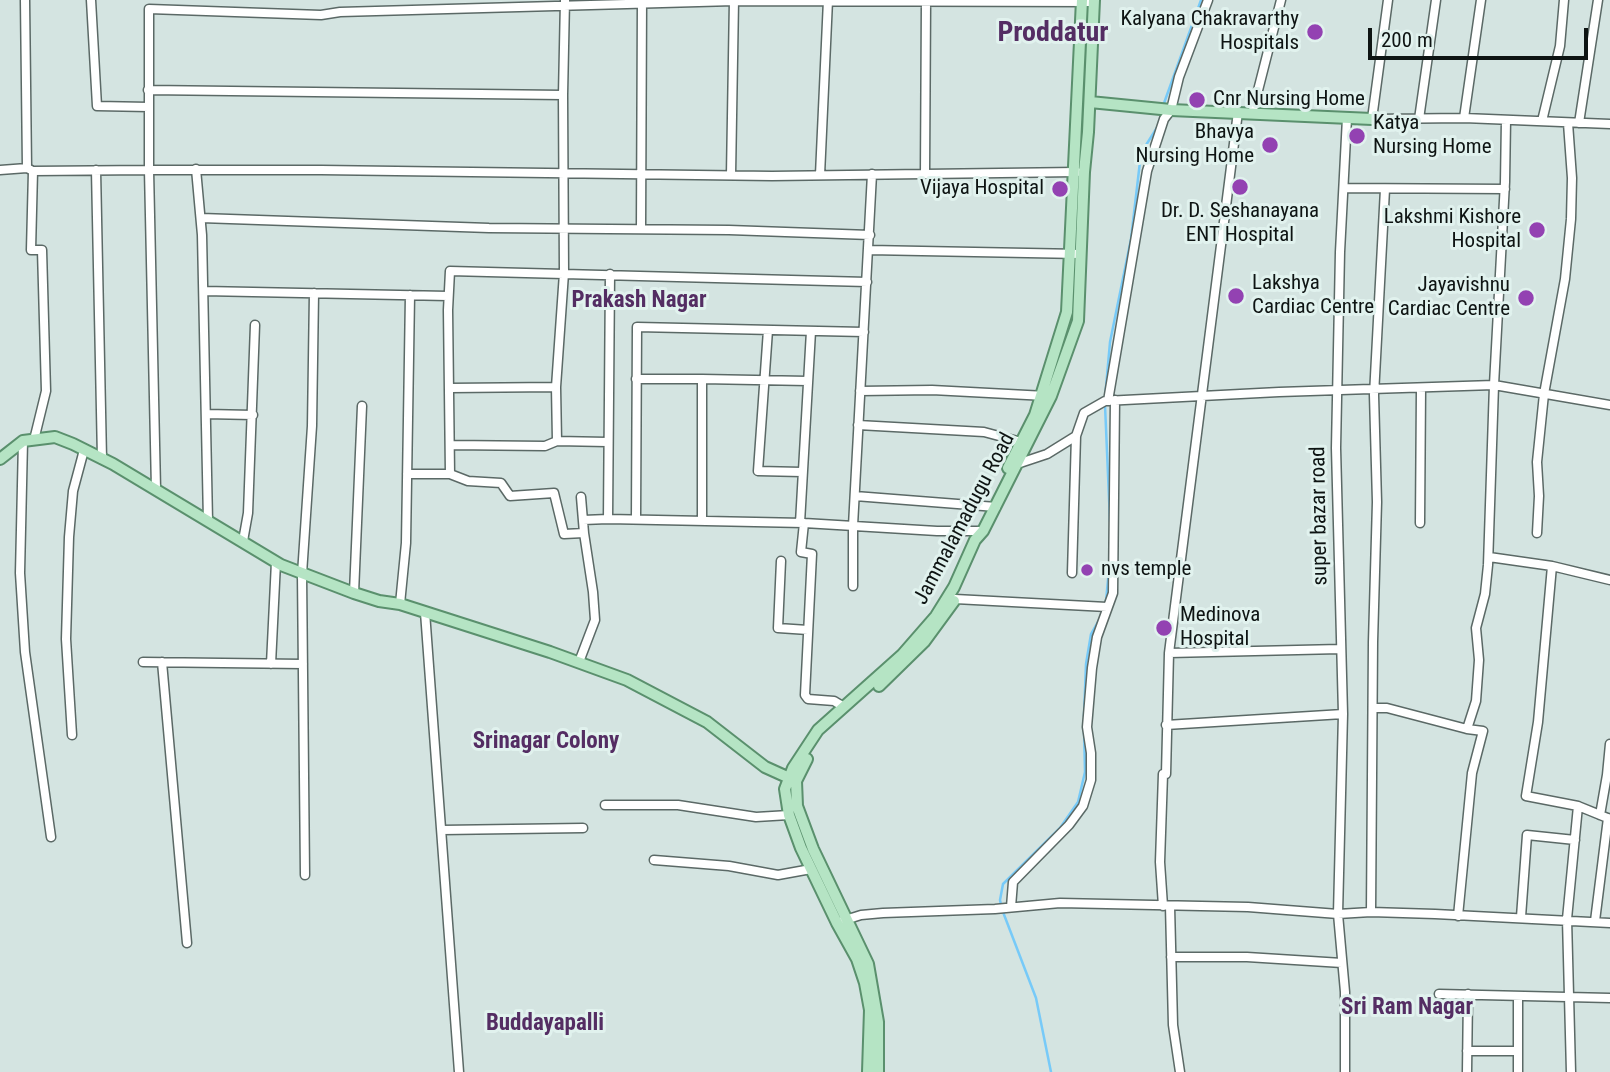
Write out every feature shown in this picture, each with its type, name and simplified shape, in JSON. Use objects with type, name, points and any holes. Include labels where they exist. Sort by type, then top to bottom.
[{"type":"main road","points":[[1079,172],[1082,1]]},
{"type":"main road","name":"Jammalamadugu Road","points":[[793,779],[818,730],[902,655],[936,616],[954,587],[1017,464],[1078,321],[1075,253],[1079,172],[1090,103],[1094,1]]},
{"type":"main road","points":[[1090,103],[1171,110],[1372,119]]},
{"type":"main road","points":[[0,458],[29,440],[55,437],[156,489],[276,562],[354,593],[400,604],[627,680],[707,722],[765,767],[793,779]]},
{"type":"main road","points":[[993,507],[1024,443]]},
{"type":"main road","points":[[842,921],[789,815],[785,789],[824,735],[912,655],[936,629],[955,599],[981,543],[979,534]]},
{"type":"main road","points":[[793,779],[811,869],[867,964],[877,1072]]},
{"type":"main road","points":[[868,1072],[874,1022]]},
{"type":"street","points":[[25,0],[31,250],[42,250],[46,391],[29,440],[20,573],[25,652],[51,838]]},
{"type":"street","points":[[91,0],[97,106],[149,107]]},
{"type":"street","points":[[341,0],[341,12]]},
{"type":"street","points":[[731,175],[734,0]]},
{"type":"street","points":[[156,489],[149,170],[149,4],[321,15],[565,3],[734,0],[1094,1]]},
{"type":"street","points":[[1005,908],[1013,882],[1069,825],[1083,806],[1091,780],[1087,727],[1092,668],[1097,637],[1113,593],[1111,400],[1147,170],[1164,119],[1171,110],[1179,78],[1208,0]]},
{"type":"street","points":[[1252,114],[1281,0]]},
{"type":"street","points":[[1388,0],[1372,119],[1464,118],[1610,124]]},
{"type":"street","points":[[1419,119],[1436,0]]},
{"type":"street","points":[[1464,118],[1481,0]]},
{"type":"street","points":[[1542,121],[1560,46],[1564,0]]},
{"type":"street","points":[[1579,123],[1598,0]]},
{"type":"street","points":[[820,175],[828,1]]},
{"type":"street","points":[[925,174],[926,1]]},
{"type":"street","points":[[641,229],[642,2]]},
{"type":"street","points":[[557,442],[556,387],[564,273],[565,3]]},
{"type":"street","points":[[148,90],[563,95]]},
{"type":"street","points":[[1180,1072],[1173,1024],[1171,957],[1160,862],[1163,774],[1166,774],[1169,653],[1238,113]]},
{"type":"street","name":"super bazar road","points":[[1345,1072],[1338,914],[1343,713],[1336,448],[1347,118]]},
{"type":"street","points":[[1467,729],[1476,701],[1479,660],[1476,628],[1485,594],[1489,557],[1506,120]]},
{"type":"street","points":[[1538,533],[1537,462],[1544,394],[1565,279],[1572,219],[1573,178],[1568,123]]},
{"type":"street","points":[[0,170],[196,169],[731,175],[1079,172]]},
{"type":"street","points":[[196,169],[204,291],[208,521]]},
{"type":"street","points":[[96,170],[102,459]]},
{"type":"street","points":[[853,586],[853,526],[872,174]]},
{"type":"street","points":[[1344,188],[1505,189]]},
{"type":"street","points":[[1371,912],[1377,502],[1374,389],[1385,189]]},
{"type":"street","points":[[201,218],[870,236]]},
{"type":"street","points":[[869,250],[1075,253]]},
{"type":"street","points":[[450,474],[450,271],[867,282]]},
{"type":"street","points":[[608,519],[610,274]]},
{"type":"street","points":[[204,291],[448,296]]},
{"type":"street","points":[[305,875],[302,574],[312,426],[314,293]]},
{"type":"street","points":[[400,604],[406,543],[410,295]]},
{"type":"street","points":[[243,541],[248,513],[255,325]]},
{"type":"street","points":[[636,518],[637,327],[864,332]]},
{"type":"street","points":[[768,330],[758,471],[802,472]]},
{"type":"street","points":[[811,331],[802,472],[801,552],[812,554],[807,699],[834,701],[844,707]]},
{"type":"street","points":[[636,379],[808,382]]},
{"type":"street","points":[[702,379],[702,521]]},
{"type":"street","points":[[1072,573],[1076,436],[1084,413],[1111,400],[1279,391],[1494,385],[1610,405]]},
{"type":"street","points":[[450,388],[556,387]]},
{"type":"street","points":[[1420,523],[1422,389]]},
{"type":"street","points":[[860,391],[932,390],[1046,396]]},
{"type":"street","points":[[354,593],[362,406]]},
{"type":"street","points":[[206,414],[253,415]]},
{"type":"street","points":[[858,425],[984,432],[1024,443]]},
{"type":"street","points":[[1017,464],[1047,454],[1076,436]]},
{"type":"street","points":[[450,444],[545,446],[557,442],[607,442]]},
{"type":"street","points":[[72,735],[66,639],[69,537],[73,491],[84,450]]},
{"type":"street","points":[[407,474],[450,474],[468,481],[501,483],[510,496],[554,494],[564,534],[584,533]]},
{"type":"street","points":[[855,496],[993,507]]},
{"type":"street","points":[[579,662],[595,620],[581,497]]},
{"type":"street","points":[[583,520],[636,518],[802,523],[979,534]]},
{"type":"street","points":[[1489,557],[1552,566],[1610,580]]},
{"type":"street","points":[[781,561],[778,628],[808,630]]},
{"type":"street","points":[[271,664],[276,562]]},
{"type":"street","points":[[1552,566],[1538,722],[1526,796],[1578,806],[1606,817]]},
{"type":"street","points":[[955,599],[1107,607]]},
{"type":"street","points":[[425,612],[459,1072]]},
{"type":"street","points":[[1169,653],[1340,649]]},
{"type":"street","points":[[143,662],[303,664]]},
{"type":"street","points":[[162,662],[187,943]]},
{"type":"street","points":[[1373,708],[1387,708],[1483,731],[1472,773],[1458,916]]},
{"type":"street","points":[[1166,725],[1343,713]]},
{"type":"street","points":[[1595,921],[1606,817],[1610,744]]},
{"type":"street","points":[[605,805],[678,805],[756,817],[789,815]]},
{"type":"street","points":[[1570,1072],[1567,919],[1578,806]]},
{"type":"street","points":[[442,830],[583,828]]},
{"type":"street","points":[[1521,918],[1527,835],[1575,840]]},
{"type":"street","points":[[654,860],[729,866],[778,875],[811,869]]},
{"type":"street","points":[[842,921],[883,913],[1060,903],[1248,907],[1338,914],[1371,912],[1610,923]]},
{"type":"street","points":[[1171,957],[1247,957],[1342,962]]},
{"type":"street","points":[[1438,994],[1610,998]]},
{"type":"street","points":[[1467,1072],[1468,995]]},
{"type":"street","points":[[1518,996],[1518,1072]]},
{"type":"street","points":[[1467,1051],[1518,1051]]},
{"type":"waterway","points":[[1163,106],[1201,0]]},
{"type":"waterway","points":[[1105,398],[1110,342],[1131,239],[1141,153],[1158,126]]},
{"type":"waterway","points":[[1105,405],[1110,521]]},
{"type":"waterway","points":[[1106,601],[1110,559]]},
{"type":"waterway","points":[[1084,716],[1086,664],[1091,634],[1099,620]]},
{"type":"waterway","points":[[1001,905],[1003,884],[1060,828],[1078,802],[1085,772],[1084,729]]},
{"type":"waterway","points":[[1003,912],[1036,998],[1051,1072]]},
{"type":"place","name":"Kalyana Chakravarthy Hospitals","points":[[1315,32]]},
{"type":"place","name":"Cnr Nursing Home","points":[[1197,100]]},
{"type":"place","name":"Katya Nursing Home","points":[[1357,136]]},
{"type":"place","name":"Bhavya Nursing Home","points":[[1270,145]]},
{"type":"place","name":"Dr. D. Seshanayana ENT Hospital","points":[[1240,187]]},
{"type":"place","name":"Vijaya Hospital","points":[[1060,189]]},
{"type":"place","name":"Lakshmi Kishore Hospital","points":[[1537,230]]},
{"type":"place","name":"Lakshya Cardiac Centre","points":[[1236,296]]},
{"type":"place","name":"Jayavishnu Cardiac Centre","points":[[1526,298]]},
{"type":"place","name":"nvs temple","points":[[1087,570]]},
{"type":"place","name":"Medinova Hospital","points":[[1164,628]]},
{"type":"district","name":"Proddatur","points":[[1053,34]]},
{"type":"district","name":"Prakash Nagar","points":[[639,301]]},
{"type":"district","name":"Srinagar Colony","points":[[546,742]]},
{"type":"district","name":"Sri Ram Nagar","points":[[1407,1008]]},
{"type":"district","name":"Buddayapalli","points":[[545,1024]]}]
